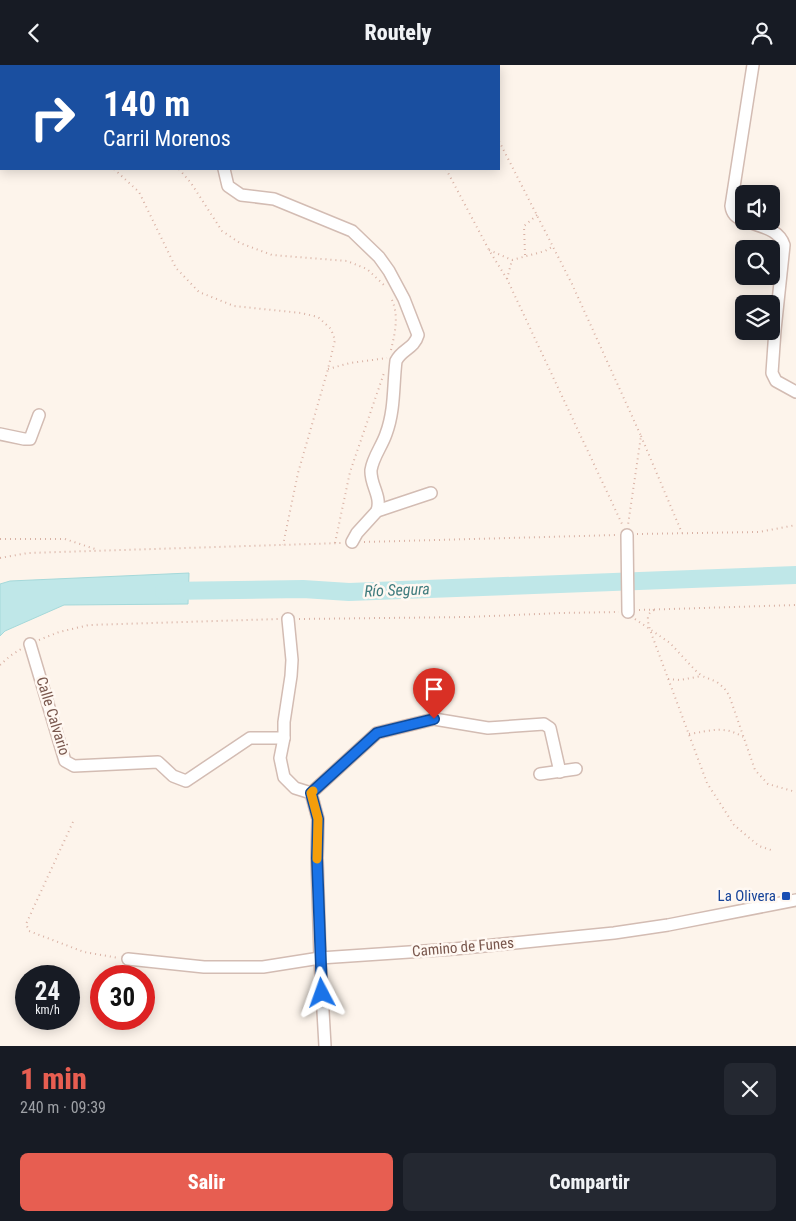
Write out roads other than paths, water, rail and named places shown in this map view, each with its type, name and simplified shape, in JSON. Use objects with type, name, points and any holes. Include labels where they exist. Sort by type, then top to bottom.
[{"type":"street","points":[[735,216],[731,206],[753,65]]},
{"type":"street","points":[[224,170],[228,186],[241,195],[274,199],[352,231],[379,257],[404,299],[418,335],[412,346],[398,356],[396,361],[393,408],[386,434],[371,469],[373,484],[379,500],[377,511]]},
{"type":"street","points":[[770,230],[779,235],[784,245],[772,373],[776,381],[796,391]]},
{"type":"street","points":[[0,435],[30,439],[39,415]]},
{"type":"street","points":[[352,542],[357,533],[377,511],[432,493]]},
{"type":"street","points":[[627,535],[628,612]]},
{"type":"street","points":[[288,619],[292,660],[284,722],[284,738],[280,757],[284,777],[295,788],[311,793]]},
{"type":"street","name":"Calle Calvario","points":[[30,644],[65,761],[74,766],[158,762],[173,777],[186,781],[250,738],[284,738]]},
{"type":"street","points":[[311,793],[377,733],[434,719],[488,728],[544,724],[550,728],[560,772]]},
{"type":"street","points":[[540,774],[576,769]]},
{"type":"street","points":[[311,793],[318,819],[317,858],[320,958],[325,1046]]},
{"type":"street","name":"Camino de Funes","points":[[128,959],[204,967],[263,967],[320,958],[454,949],[614,933],[668,925],[796,900]]},
{"type":"water","points":[[189,573],[188,604],[64,605],[5,631],[0,636],[0,584],[10,581]]},
{"type":"waterway","name":"Río Segura","points":[[164,591],[303,589],[349,592],[796,575]]},
{"type":"place","name":"La Olivera","points":[[786,896]]}]
